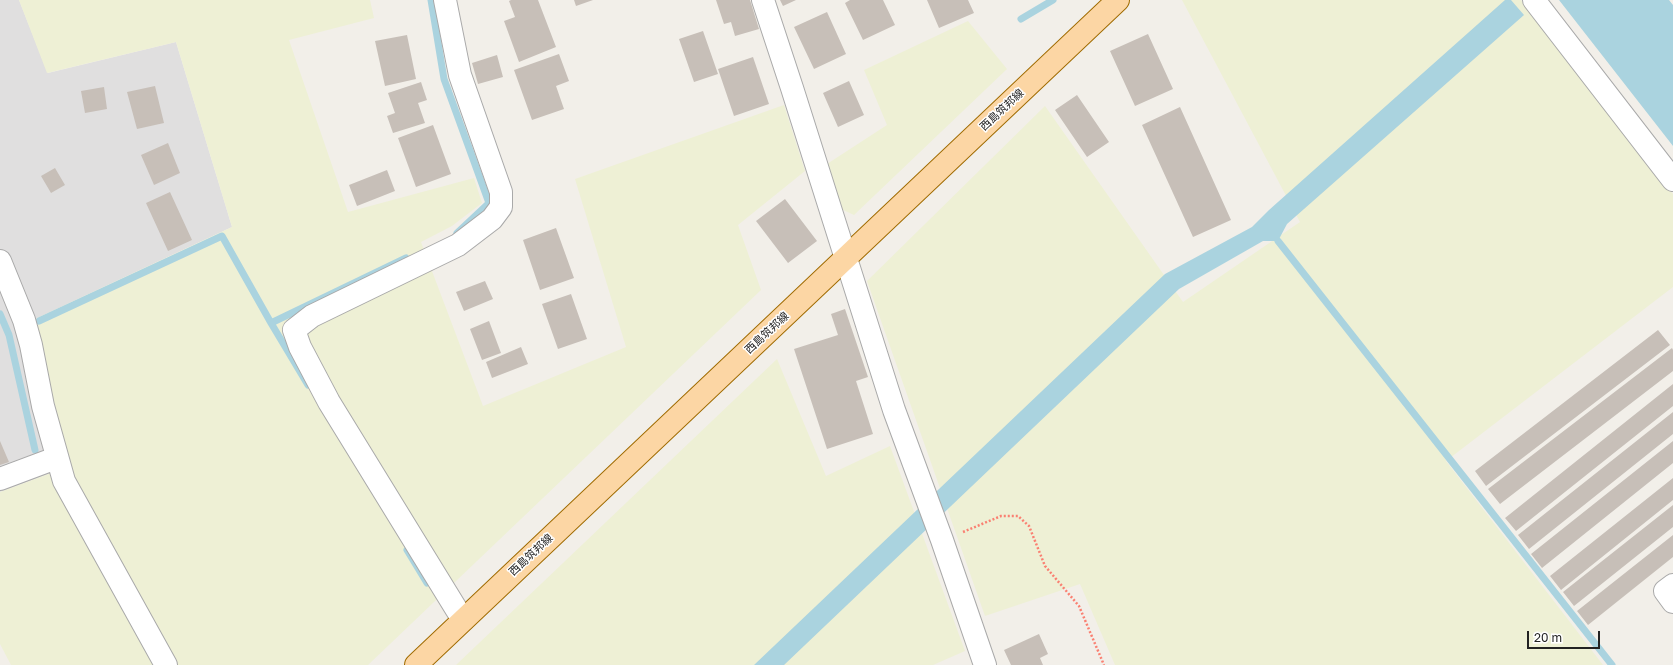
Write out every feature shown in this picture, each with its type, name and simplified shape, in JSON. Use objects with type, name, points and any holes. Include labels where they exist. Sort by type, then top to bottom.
[{"type":"main road","name":"西島筑邦線","points":[[416,665],[1118,0]]},
{"type":"street","points":[[446,0],[460,75],[501,192],[500,207],[492,219],[458,245],[312,316],[294,330],[300,347],[329,402],[463,620]]},
{"type":"street","points":[[763,0],[894,410],[940,535],[985,665]]},
{"type":"street","points":[[1534,0],[1673,180]]},
{"type":"street","points":[[0,261],[24,320],[32,345],[42,406],[56,458],[64,481],[166,665]]},
{"type":"street","points":[[0,479],[56,458]]},
{"type":"street","points":[[1673,584],[1665,591],[1673,602]]},
{"type":"path","points":[[940,535],[1001,516],[1018,516],[1029,526],[1045,566],[1079,606],[1104,665]]},
{"type":"shaded area","points":[[0,0],[19,0],[48,73],[176,42],[232,227],[33,320],[70,466],[0,492]]},
{"type":"green space","points":[[19,0],[370,0],[374,18],[289,40],[348,212],[474,178],[482,203],[452,226],[421,242],[483,406],[626,347],[575,179],[784,105],[805,171],[738,225],[761,290],[368,665],[11,665],[0,644],[0,492],[70,466],[33,320],[232,227],[176,42],[47,73]]},
{"type":"green space","points":[[1182,0],[1521,0],[1673,194],[1673,287],[1446,461],[1603,665],[1115,665],[1080,584],[985,616],[867,281],[1045,106],[1183,302],[1300,222]]},
{"type":"green space","points":[[968,21],[1007,69],[854,215],[841,209],[827,164],[887,125],[864,70]]},
{"type":"green space","points":[[777,359],[826,476],[890,446],[965,651],[933,665],[456,665]]},
{"type":"water","points":[[1505,0],[1511,0],[1524,15],[1287,224],[1278,241],[1263,241],[1179,289],[784,665],[754,665],[1165,274],[1252,227],[1269,210]]},
{"type":"water","points":[[1559,0],[1669,0],[1673,5],[1673,146]]},
{"type":"building","points":[[538,0],[556,47],[519,62],[504,21],[515,17],[509,1]]},
{"type":"building","points":[[574,0],[593,0],[576,6]]},
{"type":"building","points":[[716,0],[750,0],[759,29],[735,36],[731,22],[724,24]]},
{"type":"building","points":[[780,0],[796,0],[783,6]]},
{"type":"building","points":[[850,0],[883,0],[895,25],[863,40],[845,3]]},
{"type":"building","points":[[927,0],[968,0],[974,13],[939,28]]},
{"type":"building","points":[[827,12],[846,54],[814,69],[794,27]]},
{"type":"building","points":[[703,31],[718,74],[694,82],[679,39]]},
{"type":"building","points":[[1148,34],[1173,89],[1135,106],[1110,51]]},
{"type":"building","points":[[407,35],[416,79],[385,86],[375,41]]},
{"type":"building","points":[[559,54],[569,81],[556,86],[564,109],[532,120],[514,70]]},
{"type":"building","points":[[497,55],[503,77],[478,84],[472,63]]},
{"type":"building","points":[[753,57],[769,104],[734,116],[718,69]]},
{"type":"building","points":[[849,81],[864,115],[838,127],[823,93]]},
{"type":"building","points":[[421,82],[427,100],[418,103],[425,123],[393,133],[387,116],[395,113],[388,93]]},
{"type":"building","points":[[155,86],[164,123],[137,129],[127,92]]},
{"type":"building","points":[[104,87],[107,109],[85,113],[81,91]]},
{"type":"building","points":[[1077,95],[1109,142],[1087,157],[1055,110]]},
{"type":"building","points":[[1180,107],[1231,220],[1193,237],[1142,125]]},
{"type":"building","points":[[433,125],[451,174],[416,187],[398,138]]},
{"type":"building","points":[[168,143],[180,173],[154,185],[141,155]]},
{"type":"building","points":[[55,168],[65,185],[51,193],[41,176]]},
{"type":"building","points":[[387,170],[395,191],[357,206],[349,185]]},
{"type":"building","points":[[170,192],[192,240],[168,251],[146,203]]},
{"type":"building","points":[[785,199],[817,241],[788,263],[756,221]]},
{"type":"building","points":[[556,228],[574,278],[540,290],[523,240]]},
{"type":"building","points":[[485,281],[493,299],[464,311],[456,292]]},
{"type":"building","points":[[571,294],[587,339],[558,349],[542,304]]},
{"type":"building","points":[[845,309],[868,377],[856,381],[873,434],[827,449],[794,349],[838,335],[831,314]]},
{"type":"building","points":[[489,321],[501,353],[482,360],[470,329]]},
{"type":"building","points":[[1658,330],[1670,345],[1486,486],[1475,471]]},
{"type":"building","points":[[521,347],[528,364],[492,378],[486,362]]},
{"type":"building","points":[[1672,348],[1673,371],[1500,504],[1488,489]]},
{"type":"building","points":[[1673,384],[1673,406],[1516,531],[1505,518]]},
{"type":"building","points":[[1673,412],[1673,434],[1529,549],[1518,535]]},
{"type":"building","points":[[0,441],[9,462],[0,465]]},
{"type":"building","points":[[1673,441],[1673,463],[1542,568],[1531,554]]},
{"type":"building","points":[[1673,478],[1673,500],[1561,590],[1550,576]]},
{"type":"building","points":[[1673,505],[1673,527],[1574,606],[1563,592]]},
{"type":"building","points":[[1673,535],[1673,557],[1588,625],[1577,611]]},
{"type":"building","points":[[1039,634],[1048,654],[1040,658],[1043,665],[1011,665],[1004,650]]},
{"type":"waterway","points":[[431,0],[444,79],[489,203],[457,233]]},
{"type":"waterway","points":[[1021,19],[1053,0]]},
{"type":"waterway","points":[[39,321],[222,236],[308,385]]},
{"type":"waterway","points":[[1278,241],[1612,665]]},
{"type":"waterway","points":[[271,323],[406,258]]},
{"type":"waterway","points":[[0,314],[9,335],[35,450]]},
{"type":"waterway","points":[[407,550],[427,583]]}]
